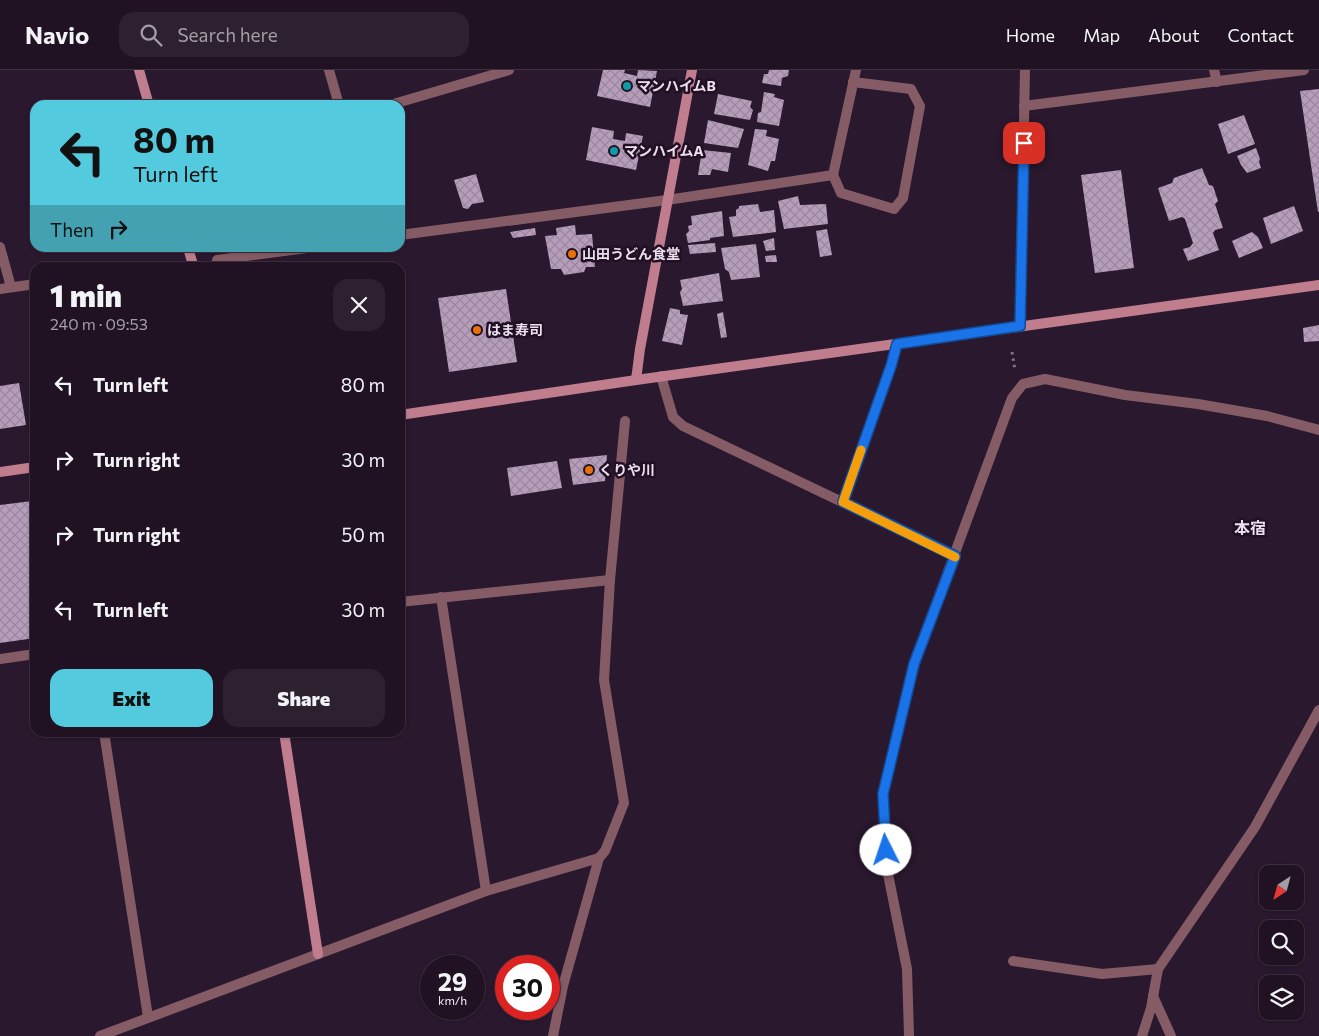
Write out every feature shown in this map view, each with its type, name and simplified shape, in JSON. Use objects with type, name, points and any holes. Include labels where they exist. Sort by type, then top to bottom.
[{"type":"street","points":[[139,70],[147,100]]},
{"type":"street","points":[[329,70],[338,100]]},
{"type":"street","points":[[405,101],[509,70]]},
{"type":"street","points":[[636,380],[692,70]]},
{"type":"street","points":[[853,82],[911,89],[920,106],[903,198],[894,209],[841,193],[833,175],[853,82],[856,70]]},
{"type":"street","points":[[1020,326],[1025,70]]},
{"type":"street","points":[[1214,70],[1217,82]]},
{"type":"street","points":[[1024,106],[1304,70]]},
{"type":"street","points":[[405,234],[667,200],[833,175]]},
{"type":"street","points":[[0,247],[11,287]]},
{"type":"street","points":[[218,260],[277,252]]},
{"type":"street","points":[[0,289],[30,285]]},
{"type":"street","points":[[405,414],[661,376],[1319,285]]},
{"type":"street","points":[[843,502],[897,344]]},
{"type":"street","points":[[661,376],[673,417],[683,426],[955,556]]},
{"type":"street","points":[[909,1036],[907,969],[888,869],[883,794],[914,664],[1012,398],[1022,384],[1045,379],[1125,395],[1198,404],[1268,416],[1319,430]]},
{"type":"street","points":[[553,1036],[563,986],[599,858],[605,851],[624,803],[604,680],[610,580],[626,421]]},
{"type":"street","points":[[0,472],[30,468]]},
{"type":"street","points":[[405,601],[610,580]]},
{"type":"street","points":[[441,597],[486,891]]},
{"type":"street","points":[[0,659],[30,655]]},
{"type":"street","points":[[1142,1036],[1151,1008],[1158,969],[1255,827],[1319,710]]},
{"type":"street","points":[[105,737],[148,1017]]},
{"type":"street","points":[[285,737],[318,954]]},
{"type":"street","points":[[100,1036],[486,891],[599,858]]},
{"type":"street","points":[[1013,961],[1102,974],[1158,969]]},
{"type":"street","points":[[1153,996],[1171,1036]]},
{"type":"path","points":[[1012,352],[1016,370]]},
{"type":"building","name":"マンハイムB","points":[[603,70],[625,70],[624,73],[637,76],[638,70],[657,71],[650,107],[597,96]]},
{"type":"building","points":[[769,70],[789,70],[788,76],[782,78],[781,86],[762,83],[764,74],[768,74]]},
{"type":"building","points":[[1319,89],[1319,212],[1318,212],[1300,91]]},
{"type":"building","points":[[764,92],[775,94],[774,97],[784,100],[779,126],[757,122],[758,113],[761,112]]},
{"type":"building","points":[[718,94],[752,101],[750,107],[753,110],[750,120],[714,114]]},
{"type":"building","points":[[1244,115],[1255,144],[1228,154],[1218,124]]},
{"type":"building","points":[[708,120],[744,129],[738,148],[704,143]]},
{"type":"building","name":"マンハイムA","points":[[592,127],[614,131],[613,139],[625,141],[626,133],[643,136],[636,170],[586,160]]},
{"type":"building","points":[[755,129],[767,130],[766,136],[779,139],[775,161],[771,161],[768,171],[748,165]]},
{"type":"building","points":[[1256,148],[1261,168],[1247,173],[1237,156]]},
{"type":"building","points":[[702,150],[731,153],[728,172],[712,169],[710,175],[698,175]]},
{"type":"building","points":[[1202,168],[1209,185],[1213,186],[1218,201],[1215,204],[1223,228],[1215,230],[1213,233],[1219,250],[1188,261],[1183,249],[1190,247],[1193,243],[1185,219],[1182,217],[1169,221],[1158,188],[1172,183],[1174,178]]},
{"type":"building","points":[[1121,170],[1134,268],[1095,273],[1081,175]]},
{"type":"building","points":[[476,174],[484,202],[472,204],[468,209],[463,208],[454,180]]},
{"type":"building","points":[[798,196],[800,205],[826,204],[828,224],[784,229],[778,201]]},
{"type":"building","points":[[758,204],[760,212],[774,210],[776,232],[733,237],[729,217],[736,216],[736,210],[739,206]]},
{"type":"building","points":[[1294,206],[1303,231],[1271,244],[1263,218]]},
{"type":"building","points":[[722,211],[724,236],[688,243],[686,234],[689,231],[688,226],[692,225],[691,216]]},
{"type":"building","points":[[575,225],[576,235],[592,234],[595,267],[586,267],[584,272],[564,275],[561,269],[551,269],[545,236],[557,235],[556,228]]},
{"type":"building","points":[[535,228],[536,235],[513,238],[510,232]]},
{"type":"building","points":[[827,229],[832,255],[820,257],[816,231]]},
{"type":"building","points":[[1252,232],[1258,237],[1263,248],[1239,258],[1232,241]]},
{"type":"building","points":[[774,238],[775,250],[766,251],[763,241]]},
{"type":"building","points":[[715,243],[716,252],[690,254],[688,245]]},
{"type":"building","points":[[756,244],[760,277],[731,280],[729,272],[725,269],[721,248]]},
{"type":"building","points":[[776,255],[777,262],[766,262],[765,256]]},
{"type":"building","points":[[719,273],[723,301],[683,306],[680,280]]},
{"type":"building","name":"はま寿司","points":[[506,289],[517,362],[449,372],[438,298]]},
{"type":"building","points":[[670,308],[680,310],[680,314],[688,315],[682,345],[662,341]]},
{"type":"building","points":[[723,312],[727,337],[721,338],[717,314]]},
{"type":"building","points":[[1319,325],[1319,341],[1304,342],[1303,328]]},
{"type":"building","points":[[19,383],[26,425],[0,429],[0,386]]},
{"type":"building","points":[[607,455],[605,481],[573,485],[569,459]]},
{"type":"building","points":[[557,461],[562,488],[511,496],[507,468]]},
{"type":"building","points":[[30,501],[30,639],[0,643],[0,505]]},
{"type":"slow traffic","points":[[861,450],[843,502],[955,557]]},
{"type":"place","name":"マンハイムB","points":[[627,86]]},
{"type":"place","name":"マンハイムA","points":[[614,151]]},
{"type":"place","name":"山田うどん食堂","points":[[572,254]]},
{"type":"place","name":"はま寿司","points":[[477,330]]},
{"type":"place","name":"くりや川","points":[[589,470]]},
{"type":"district","name":"本宿","points":[[1250,528]]},
{"type":"route","points":[[886,850],[883,794],[914,664],[955,556],[843,502],[897,344],[1020,326],[1024,143]]}]
